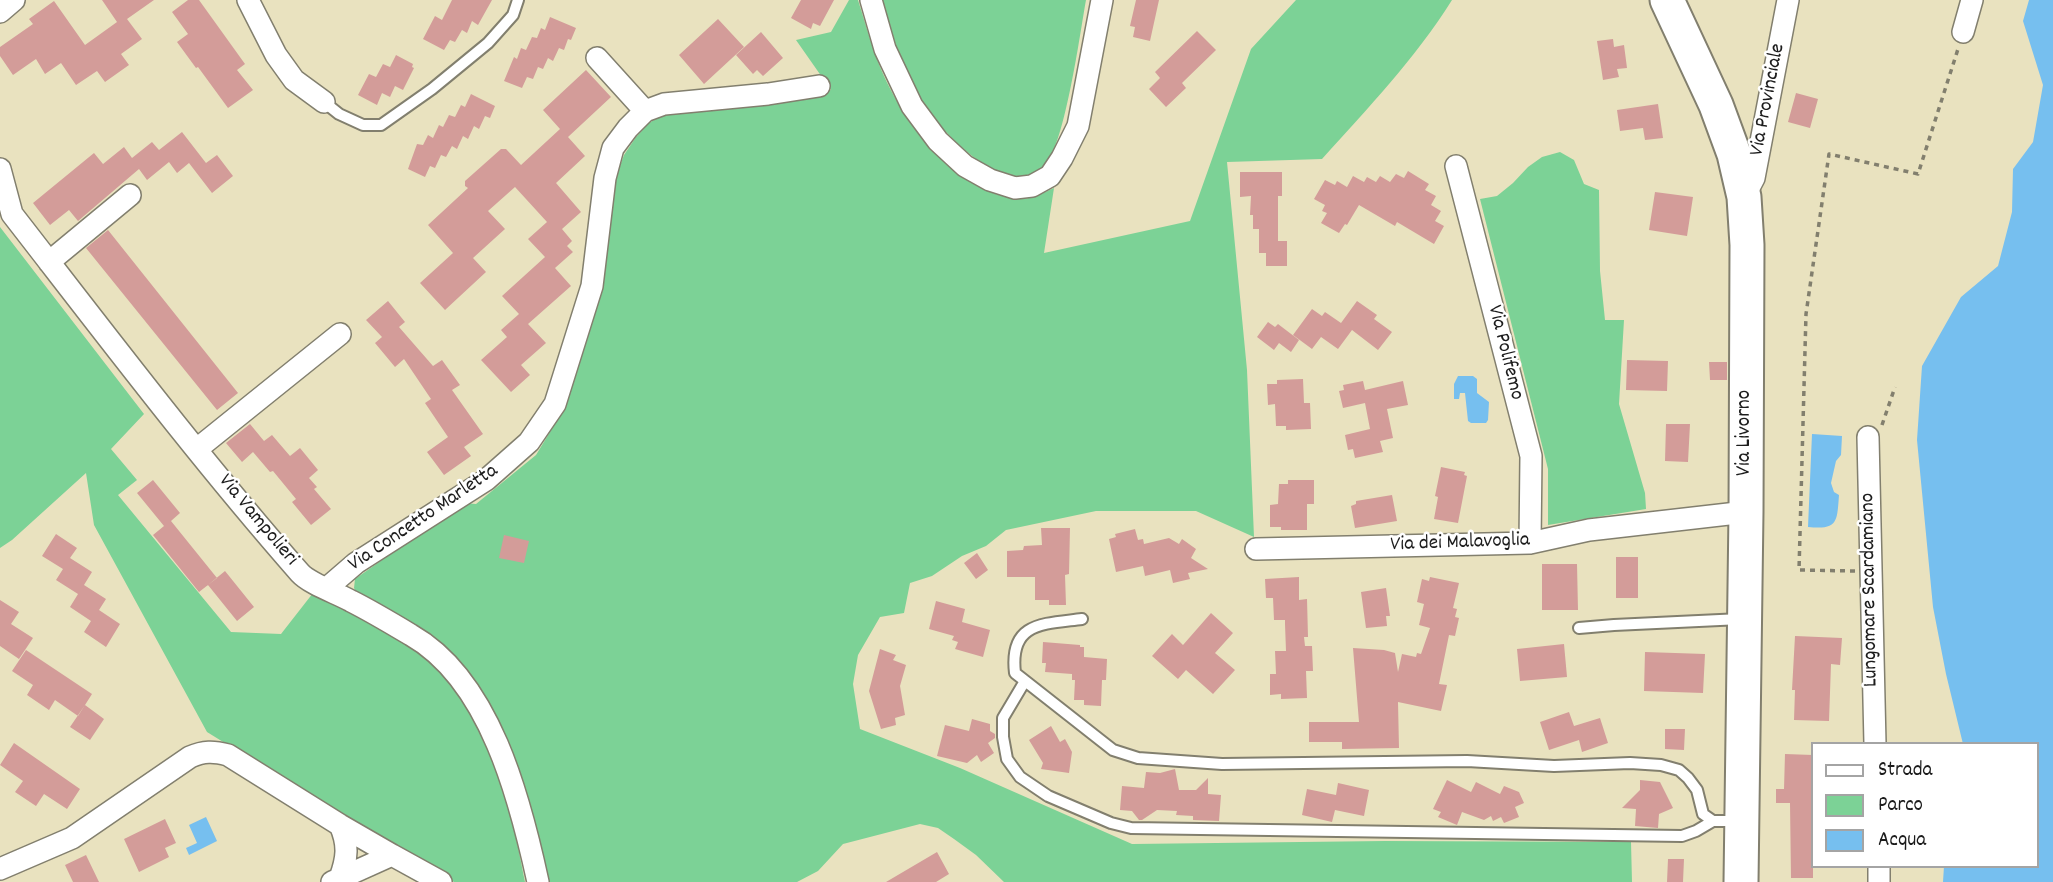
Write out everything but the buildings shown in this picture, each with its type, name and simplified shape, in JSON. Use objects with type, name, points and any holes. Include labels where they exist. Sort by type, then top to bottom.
[{"type":"main road","name":"Via Livorno","points":[[1667,0],[1716,106],[1734,154],[1744,197],[1747,245],[1744,619],[1726,821],[1741,882]]},
{"type":"street","points":[[0,12],[13,0]]},
{"type":"street","points":[[248,0],[276,55],[294,80],[324,102]]},
{"type":"street","points":[[871,0],[885,50],[912,106],[938,141],[965,166],[990,180],[1015,188],[1032,186],[1050,176],[1078,126],[1102,0]]},
{"type":"street","name":"Via Provinciale","points":[[1744,197],[1754,178],[1788,0]]},
{"type":"street","points":[[1963,32],[1972,0]]},
{"type":"street","points":[[597,58],[645,111],[664,104],[819,86]]},
{"type":"street","name":"Via Concetto Marletta","points":[[327,588],[356,563],[486,480],[529,442],[555,404],[592,286],[606,178],[613,148],[645,111]]},
{"type":"street","name":"Via Polifemo","points":[[1456,166],[1531,456],[1530,544]]},
{"type":"street","name":"Via Vampolieri","points":[[0,169],[12,214],[197,449],[303,577],[417,639],[450,667],[471,693],[508,774],[523,820],[538,882]]},
{"type":"street","points":[[49,262],[130,195]]},
{"type":"street","points":[[197,449],[340,334]]},
{"type":"street","name":"Lungomare Scardamiano","points":[[1873,436],[1871,571],[1875,742]]},
{"type":"street","name":"Via dei Malavoglia","points":[[1256,549],[1530,544],[1589,530],[1746,512]]},
{"type":"street","points":[[0,869],[72,838],[190,757],[202,752],[215,752],[228,755],[340,825],[441,882]]},
{"type":"street","points":[[336,880],[347,859],[346,838],[340,825]]},
{"type":"street","points":[[336,880],[392,855]]},
{"type":"lane","points":[[324,102],[340,114],[363,125],[381,125],[432,89],[488,43],[513,15],[517,0]]},
{"type":"lane","points":[[1082,619],[1029,628],[1017,644],[1013,658],[1015,673],[1113,750],[1138,758],[1222,764],[1466,761],[1554,766],[1630,763],[1661,765],[1679,770],[1688,778],[1697,790],[1703,814],[1726,821]]},
{"type":"lane","points":[[1579,628],[1744,619]]},
{"type":"lane","points":[[1025,681],[1003,718],[1007,759],[1020,777],[1048,796],[1111,823],[1130,828],[1682,836],[1726,821]]},
{"type":"path","points":[[1871,571],[1799,570],[1807,314],[1829,154],[1918,174],[1963,32]]},
{"type":"path","points":[[1873,436],[1895,387]]},
{"type":"green space","points":[[849,0],[858,0],[876,58],[894,96],[906,117],[937,155],[974,184],[995,194],[1023,199],[1054,188],[1044,253],[1190,221],[1251,49],[1296,0],[1452,0],[1407,63],[1322,159],[1227,162],[1247,370],[1254,537],[1196,511],[1096,511],[1006,530],[986,546],[962,556],[932,576],[910,583],[904,613],[880,617],[858,655],[853,684],[860,729],[960,768],[1132,844],[1631,842],[1632,882],[1004,882],[976,855],[954,839],[938,828],[920,824],[843,844],[818,871],[797,882],[547,882],[537,829],[526,794],[480,688],[465,669],[435,641],[358,596],[354,588],[355,579],[463,503],[476,504],[536,455],[568,394],[614,182],[624,155],[636,137],[649,123],[669,111],[751,104],[831,90],[796,40],[831,32]]},
{"type":"green space","points":[[882,0],[1086,0],[1065,112],[1059,135],[1045,165],[1026,176],[1012,177],[1000,173],[972,156],[945,131],[924,106],[911,84]]},
{"type":"green space","points":[[1560,152],[1574,160],[1584,184],[1599,190],[1600,271],[1605,320],[1624,320],[1619,404],[1645,493],[1646,509],[1548,525],[1548,469],[1480,199],[1497,196],[1542,157]]},
{"type":"green space","points":[[0,227],[144,414],[111,449],[137,480],[118,495],[231,632],[281,634],[313,593],[417,649],[441,672],[460,697],[491,755],[511,818],[525,882],[454,882],[423,860],[395,848],[207,732],[94,525],[86,473],[0,548]]},
{"type":"water","points":[[2029,0],[2053,0],[2053,882],[1943,882],[1944,868],[2039,868],[2039,742],[1963,742],[1933,607],[1917,440],[1922,366],[1961,297],[1998,266],[2012,212],[2013,169],[2033,142],[2043,85],[2023,21]]},
{"type":"water","points":[[1458,376],[1473,376],[1477,379],[1477,393],[1489,402],[1486,423],[1468,421],[1465,393],[1460,393],[1459,399],[1454,399],[1454,384]]},
{"type":"water","points":[[1812,434],[1842,436],[1841,455],[1836,461],[1831,483],[1834,492],[1839,495],[1838,512],[1834,522],[1818,528],[1808,527]]},
{"type":"water","points":[[206,817],[217,841],[189,855],[186,848],[197,843],[189,825]]}]
